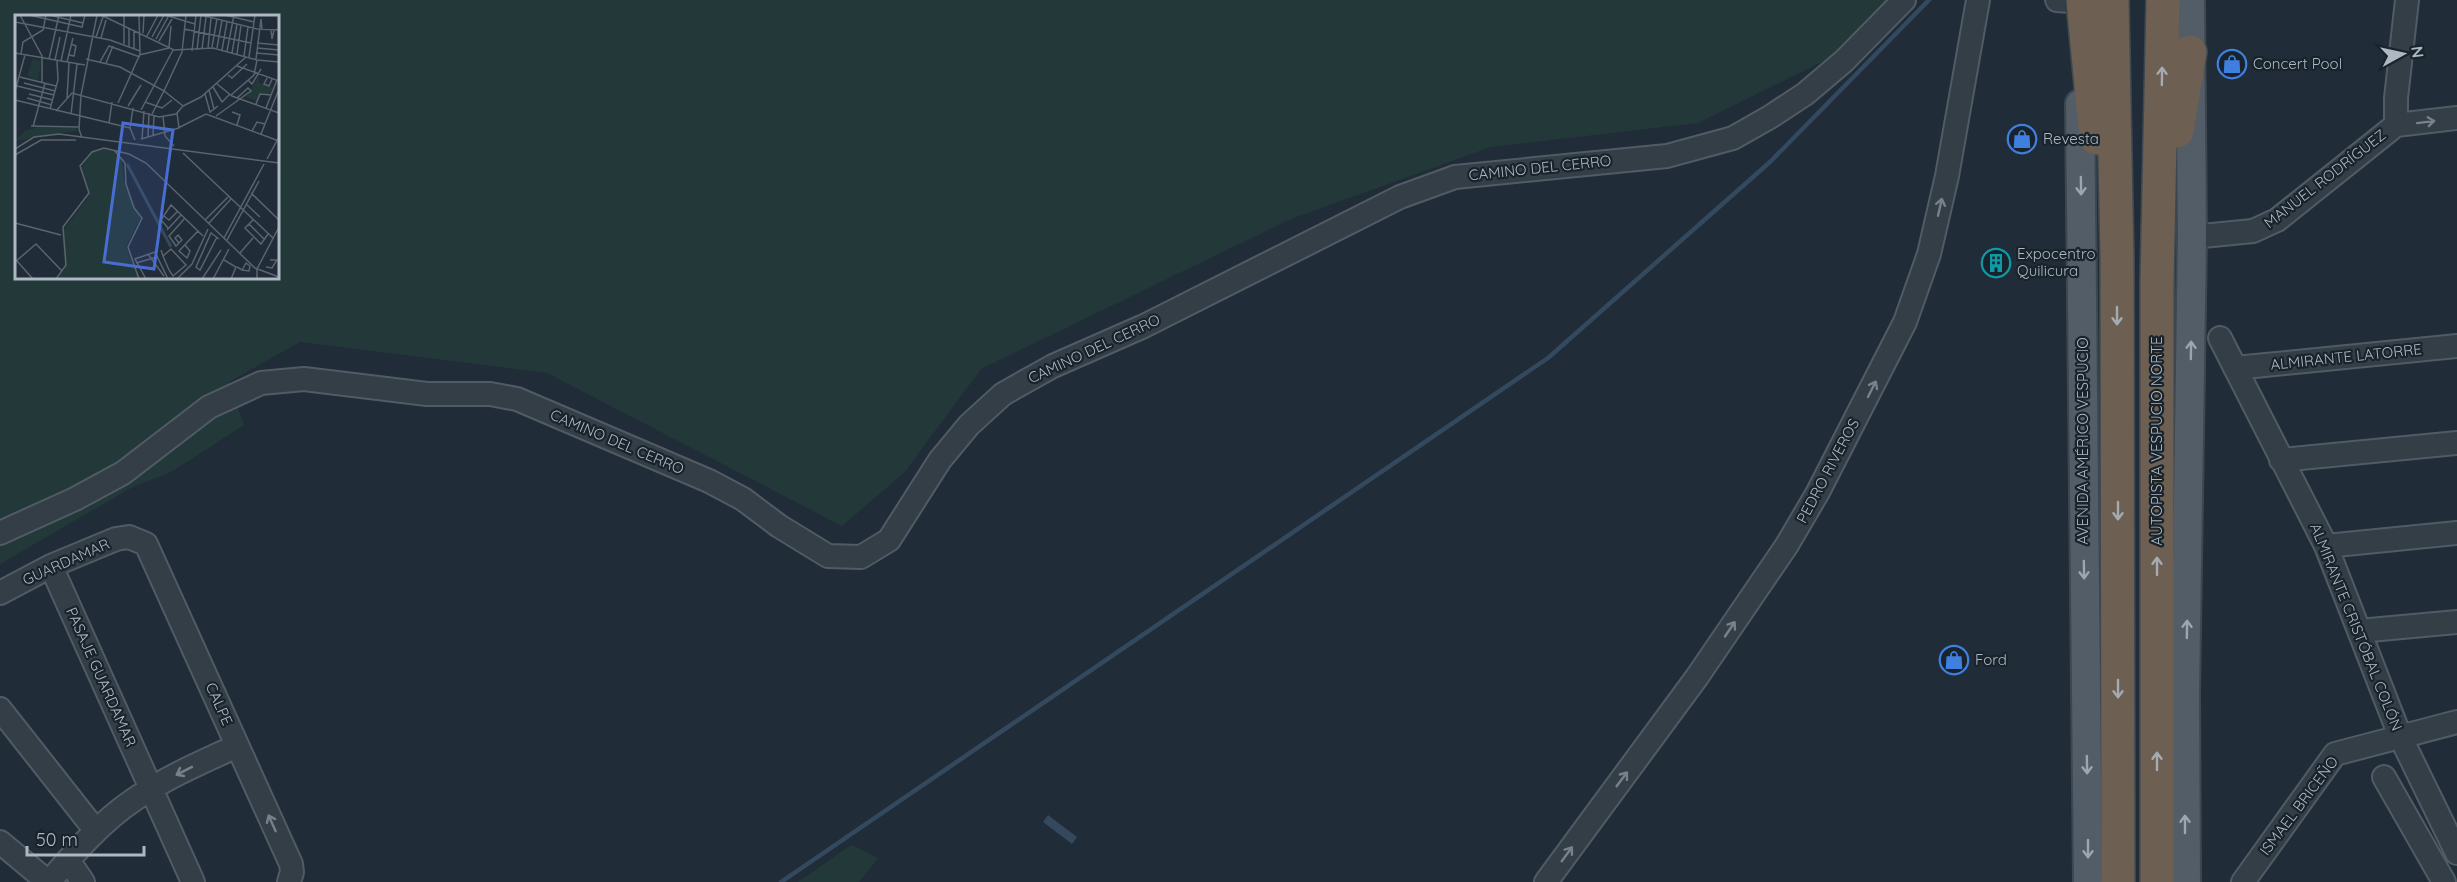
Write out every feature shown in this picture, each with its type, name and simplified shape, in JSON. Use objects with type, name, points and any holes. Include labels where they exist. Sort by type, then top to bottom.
[{"type":"highway","points":[[2084,0],[2096,140],[2104,200],[2117,257],[2118,882]]},
{"type":"highway","name":"AUTOPISTA VESPUCIO NORTE","points":[[2157,882],[2157,282],[2163,0]]},
{"type":"highway","points":[[2157,282],[2190,52]]},
{"type":"main road","name":"AVENIDA AMÉRICO VESPUCIO","points":[[2084,0],[2079,83],[2088,882]]},
{"type":"main road","points":[[2186,882],[2192,237],[2190,0]]},
{"type":"street","name":"CAMINO DEL CERRO","points":[[0,533],[75,499],[123,472],[209,407],[261,383],[304,379],[427,394],[490,394],[517,399],[709,481],[743,499],[779,526],[828,556],[861,557],[889,540],[940,460],[969,425],[1003,394],[1053,366],[1144,326],[1400,197],[1455,177],[1667,156],[1733,138],[1805,94],[1844,61],[1904,0]]},
{"type":"street","name":"PEDRO RIVEROS","points":[[1546,882],[1697,677],[1787,545],[1818,492],[1905,322],[1929,254],[1947,176],[1978,0]]},
{"type":"street","points":[[2396,125],[2396,98],[2408,0]]},
{"type":"street","name":"MANUEL RODRÍGUEZ","points":[[2192,237],[2253,231],[2270,225],[2396,125],[2457,118]]},
{"type":"street","name":"ALMIRANTE CRISTÓBAL COLÓN","points":[[2220,338],[2326,546],[2400,736],[2450,823],[2457,853]]},
{"type":"street","name":"ALMIRANTE LATORRE","points":[[2235,368],[2457,346]]},
{"type":"street","points":[[2281,460],[2457,443]]},
{"type":"street","points":[[2326,546],[2457,534]]},
{"type":"street","name":"GUARDAMAR","points":[[0,593],[51,566],[116,539],[135,538]]},
{"type":"street","name":"CALPE","points":[[135,538],[150,549],[291,864],[291,879]]},
{"type":"street","name":"PASAJE GUARDAMAR","points":[[51,566],[193,882]]},
{"type":"street","points":[[2360,632],[2457,622]]},
{"type":"street","points":[[0,709],[96,831]]},
{"type":"street","name":"ISMAEL BRICEÑO","points":[[2243,882],[2336,754],[2457,722]]},
{"type":"street","points":[[0,842],[49,882],[96,831],[125,806],[150,789],[237,746]]},
{"type":"street","points":[[2384,777],[2444,882]]},
{"type":"street","points":[[68,860],[83,882]]},
{"type":"green space","points":[[0,0],[1893,0],[1864,41],[1698,123],[1491,147],[1291,219],[981,369],[904,473],[842,526],[547,373],[300,342],[229,382],[244,425],[173,471],[131,488],[0,564]]},
{"type":"green space","points":[[851,845],[878,858],[859,882],[798,882]]},
{"type":"water","points":[[1048,815],[1077,837],[1072,844],[1043,822]]},
{"type":"waterway","points":[[781,882],[1548,358],[1770,162],[1929,0]]},
{"type":"place","name":"Concert Pool","points":[[2232,64]]},
{"type":"place","name":"Revesta","points":[[2022,139]]},
{"type":"place","name":"Expocentro Quilicura","points":[[1996,263]]},
{"type":"place","name":"Ford","points":[[1954,660]]}]
